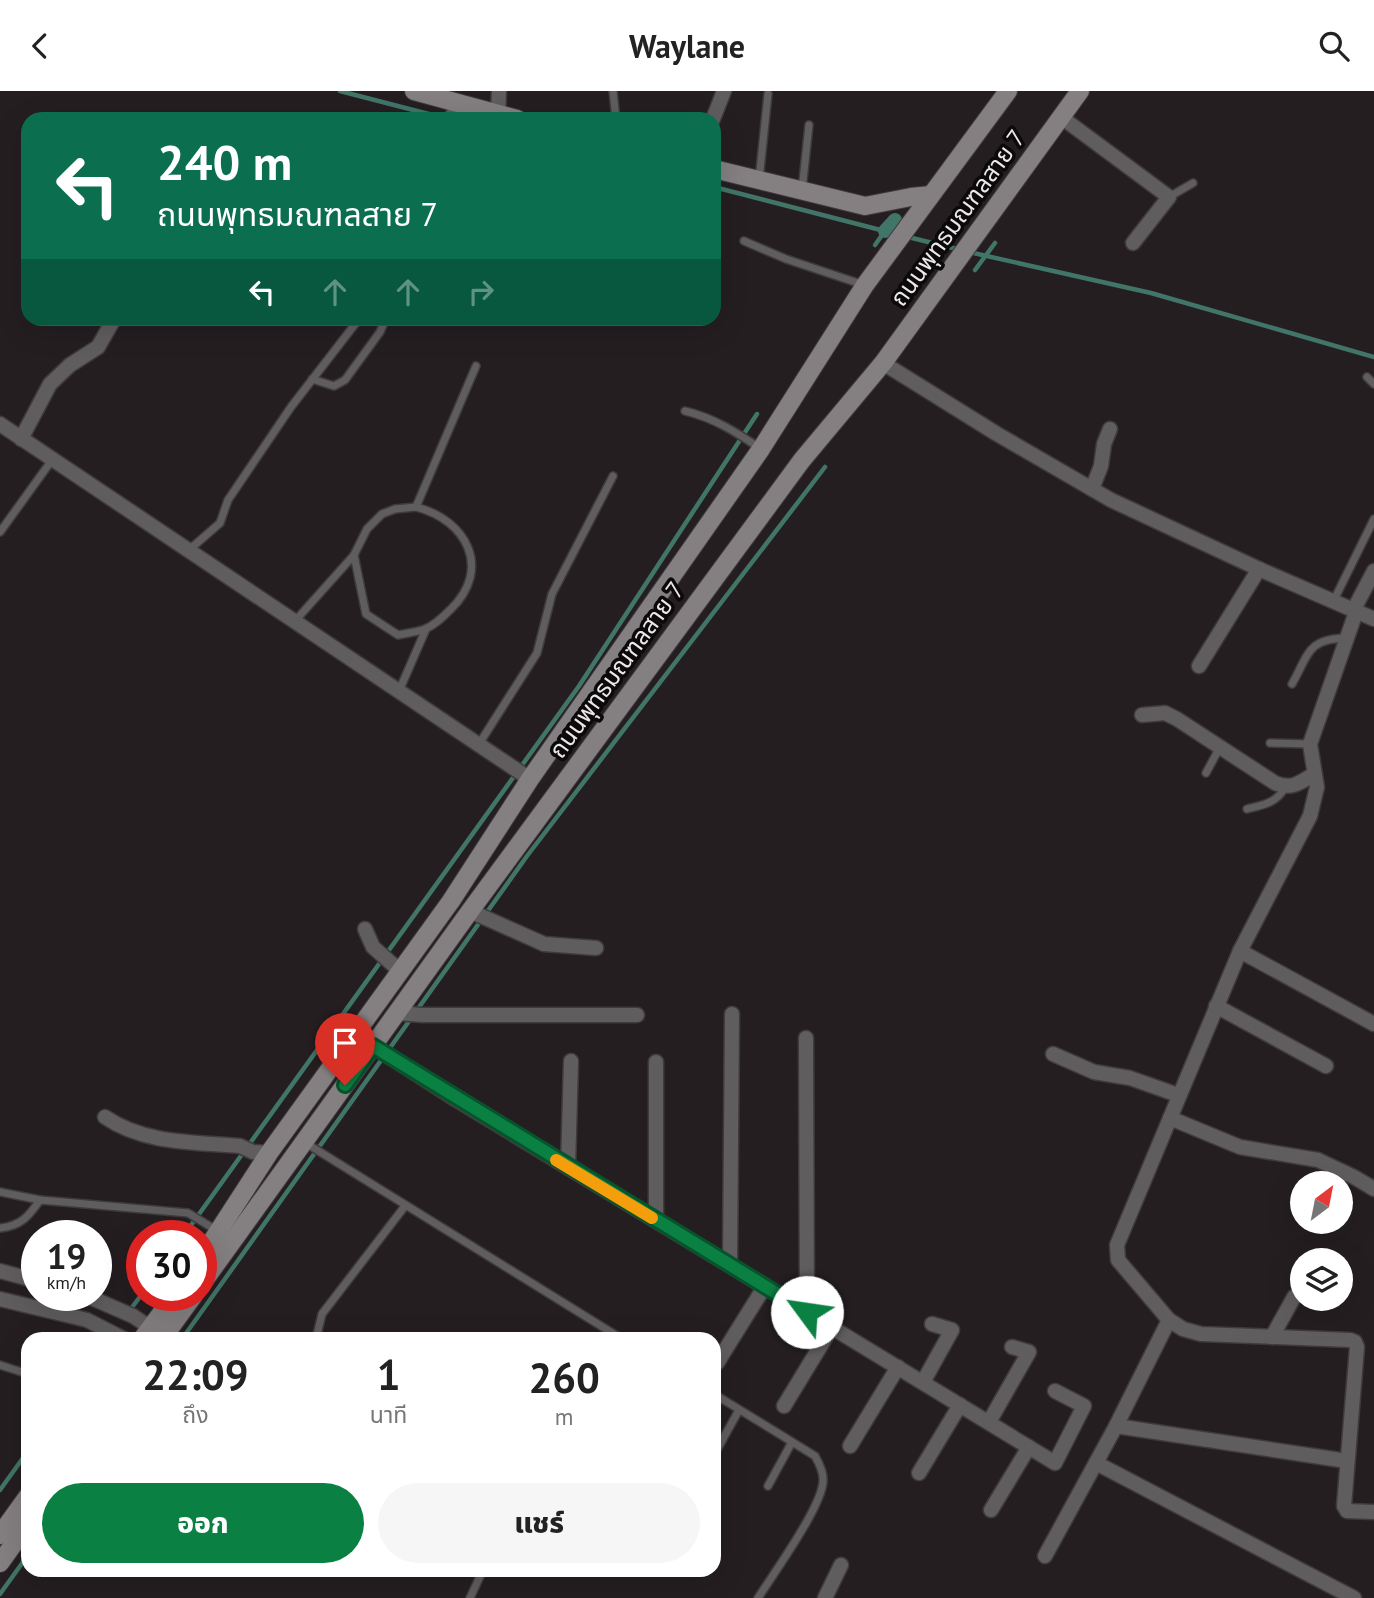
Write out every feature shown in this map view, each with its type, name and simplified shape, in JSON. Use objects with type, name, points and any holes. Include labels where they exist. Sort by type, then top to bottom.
[{"type":"main road","name":"ถนนพุทธมณฑลสาย 7","points":[[217,1220],[254,1150],[395,966],[452,901],[528,777],[761,449],[864,285],[1008,91]]},
{"type":"main road","name":"ถนนพุทธมณฑลสาย 7","points":[[217,1263],[375,1047],[407,1014],[472,912],[803,460],[883,363],[1080,91]]},
{"type":"main road","points":[[424,92],[454,111],[476,112]]},
{"type":"main road","points":[[721,175],[759,180],[865,206],[931,195]]},
{"type":"main road","points":[[154,1332],[166,1311]]},
{"type":"main road","points":[[155,1332],[177,1311]]},
{"type":"main road","points":[[0,1535],[21,1506]]},
{"type":"main road","points":[[0,1563],[21,1534]]},
{"type":"street","points":[[498,112],[499,91]]},
{"type":"street","points":[[716,112],[724,91]]},
{"type":"street","points":[[1061,117],[1168,197],[1133,243]]},
{"type":"street","points":[[22,439],[50,384],[70,365],[97,347],[110,326]]},
{"type":"street","points":[[883,363],[1092,489],[1259,569],[1374,619]]},
{"type":"street","points":[[0,424],[528,777]]},
{"type":"street","points":[[1092,489],[1110,429]]},
{"type":"street","points":[[1199,666],[1259,569]]},
{"type":"street","points":[[1374,571],[1354,611],[1310,744],[1316,796],[1310,816],[1240,951],[1117,1245],[1118,1260],[1169,1320],[1183,1329],[1201,1334],[1355,1342],[1357,1347],[1344,1506],[1347,1511],[1374,1512]]},
{"type":"street","points":[[1142,715],[1165,713],[1285,787],[1297,786],[1314,774]]},
{"type":"street","points":[[472,912],[544,944],[596,948]]},
{"type":"street","points":[[365,929],[373,947],[395,966]]},
{"type":"street","points":[[1240,951],[1374,1024]]},
{"type":"street","points":[[1216,1006],[1326,1066]]},
{"type":"street","points":[[407,1014],[636,1015]]},
{"type":"street","points":[[730,1265],[732,1014]]},
{"type":"street","points":[[806,1038],[807,1312]]},
{"type":"street","points":[[375,1047],[1055,1463],[1084,1406],[1055,1391]]},
{"type":"street","points":[[1053,1053],[1094,1072],[1130,1078],[1178,1095]]},
{"type":"street","points":[[568,1167],[571,1061]]},
{"type":"street","points":[[656,1062],[656,1220]]},
{"type":"street","points":[[105,1117],[118,1126],[151,1137],[254,1150]]},
{"type":"street","points":[[1170,1118],[1240,1147],[1318,1160],[1374,1189]]},
{"type":"street","points":[[0,1271],[21,1277]]},
{"type":"street","points":[[721,1357],[765,1286]]},
{"type":"street","points":[[0,1299],[21,1304]]},
{"type":"street","points":[[1272,1337],[1290,1304]]},
{"type":"street","points":[[112,1306],[133,1317],[149,1332]]},
{"type":"street","points":[[54,1311],[92,1322],[112,1332]]},
{"type":"street","points":[[1045,1556],[1116,1426],[1169,1320]]},
{"type":"street","points":[[923,1382],[952,1330],[932,1324]]},
{"type":"street","points":[[784,1406],[832,1327]]},
{"type":"street","points":[[989,1422],[1029,1352],[1012,1347]]},
{"type":"street","points":[[850,1446],[898,1367]]},
{"type":"street","points":[[919,1473],[960,1405]]},
{"type":"street","points":[[1116,1426],[1347,1461]]},
{"type":"street","points":[[991,1510],[1029,1447]]},
{"type":"street","points":[[1096,1463],[1353,1598]]},
{"type":"street","points":[[825,1598],[841,1565]]},
{"type":"lane","points":[[613,91],[615,112]]},
{"type":"lane","points":[[759,180],[768,94]]},
{"type":"lane","points":[[802,191],[809,125]]},
{"type":"lane","points":[[1168,197],[1193,183]]},
{"type":"lane","points":[[744,241],[786,259],[835,273],[864,285]]},
{"type":"lane","points":[[189,550],[220,523],[228,500],[312,379],[354,326]]},
{"type":"lane","points":[[312,379],[334,386],[345,380],[383,326]]},
{"type":"lane","points":[[416,507],[476,366]]},
{"type":"lane","points":[[1367,377],[1374,384]]},
{"type":"lane","points":[[685,411],[705,416],[761,449]]},
{"type":"lane","points":[[0,532],[52,460]]},
{"type":"lane","points":[[479,744],[537,653],[552,594],[613,476]]},
{"type":"lane","points":[[295,621],[354,555],[367,530],[382,514],[395,509],[416,507],[433,511],[450,522],[460,533],[471,553],[472,570],[466,589],[439,621],[426,629],[398,635],[366,614],[354,555]]},
{"type":"lane","points":[[1334,602],[1374,519]]},
{"type":"lane","points":[[399,691],[426,629]]},
{"type":"lane","points":[[1292,684],[1314,646],[1327,638],[1346,638]]},
{"type":"lane","points":[[1270,743],[1310,744]]},
{"type":"lane","points":[[1206,772],[1220,747]]},
{"type":"lane","points":[[1247,809],[1274,800],[1281,795],[1285,787]]},
{"type":"lane","points":[[305,1143],[611,1332]]},
{"type":"lane","points":[[0,1192],[40,1200],[188,1213],[200,1220]]},
{"type":"lane","points":[[0,1228],[16,1226],[27,1218],[40,1200]]},
{"type":"lane","points":[[318,1332],[322,1314],[405,1206]]},
{"type":"lane","points":[[0,1365],[21,1372]]},
{"type":"lane","points":[[721,1398],[815,1456],[820,1464],[823,1482],[811,1513],[758,1598]]},
{"type":"lane","points":[[721,1442],[739,1410]]},
{"type":"lane","points":[[768,1486],[792,1442]]},
{"type":"lane","points":[[470,1598],[480,1577]]},
{"type":"waterway","points":[[340,91],[421,112]]},
{"type":"waterway","points":[[721,189],[896,234]]},
{"type":"waterway","points":[[885,231],[895,220]]},
{"type":"waterway","points":[[875,245],[885,231]]},
{"type":"waterway","points":[[908,237],[961,250]]},
{"type":"waterway","points":[[975,270],[995,243]]},
{"type":"waterway","points":[[969,252],[1151,293],[1374,357]]},
{"type":"waterway","points":[[195,1220],[579,686],[757,414]]},
{"type":"waterway","points":[[187,1332],[527,856],[825,467]]},
{"type":"waterway","points":[[0,1490],[21,1461]]},
{"type":"waterway","points":[[0,1594],[21,1565]]},
{"type":"slow traffic","points":[[556,1160],[652,1218]]},
{"type":"route","points":[[345,1085],[373,1046],[457,1100],[807,1312]]}]
